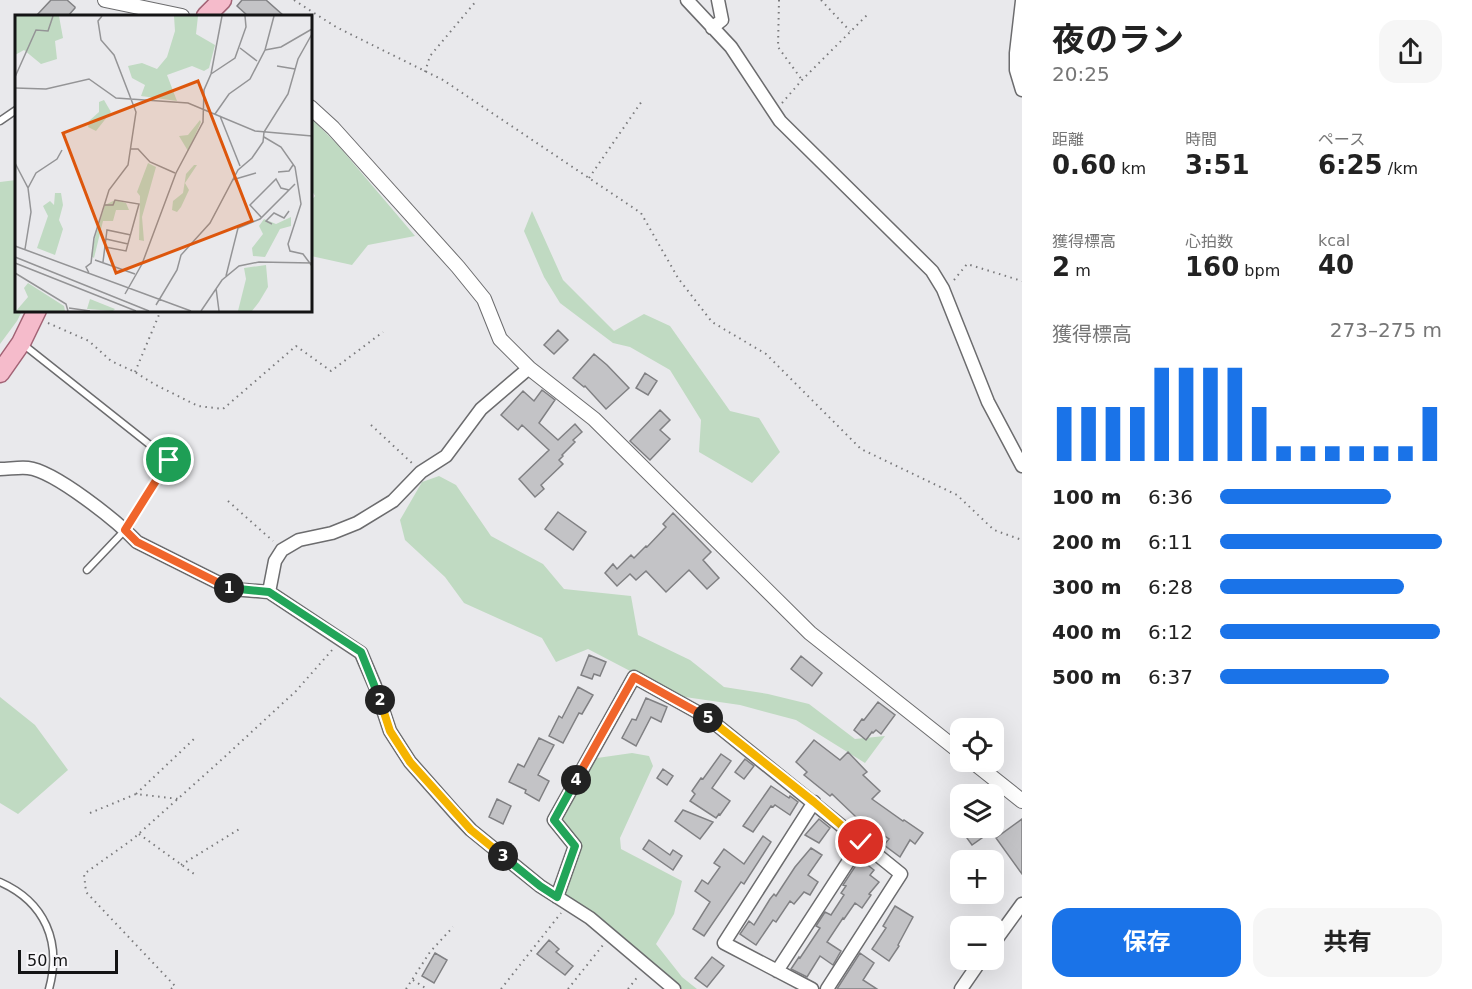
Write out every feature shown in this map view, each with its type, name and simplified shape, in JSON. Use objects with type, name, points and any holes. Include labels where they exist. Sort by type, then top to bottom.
[{"type":"main road","points":[[207,15],[222,0]]},
{"type":"main road","points":[[0,373],[21,343],[36,314]]},
{"type":"street","points":[[105,0],[177,15]]},
{"type":"street","points":[[687,0],[731,47],[780,121],[932,271],[943,289],[988,402],[1022,466]]},
{"type":"street","points":[[712,28],[722,20],[718,0]]},
{"type":"street","points":[[1022,1],[1016,70],[1022,90]]},
{"type":"street","points":[[312,109],[333,128],[484,298],[500,339],[529,368],[594,419],[810,633],[950,744]]},
{"type":"street","points":[[269,592],[275,561],[282,550],[299,540],[332,533],[357,523],[393,501],[421,472],[446,456],[481,409],[529,368]]},
{"type":"street","points":[[0,469],[29,468],[42,472],[62,483],[125,530],[137,542],[231,590],[269,592],[361,652],[390,731],[410,762],[471,830],[540,886],[590,918],[674,989]]},
{"type":"street","points":[[562,900],[575,846],[554,820],[634,677],[708,718],[901,874],[827,989]]},
{"type":"street","points":[[986,772],[1022,801]]},
{"type":"street","points":[[812,989],[724,943],[814,802]]},
{"type":"street","points":[[777,970],[861,842]]},
{"type":"street","points":[[1004,929],[1022,904]]},
{"type":"street","points":[[961,989],[974,970]]},
{"type":"lane","points":[[0,121],[15,111]]},
{"type":"lane","points":[[21,343],[169,460],[125,530],[87,570]]},
{"type":"lane","points":[[0,882],[14,888],[29,901],[41,915],[48,929],[54,956],[50,989]]},
{"type":"path","points":[[294,0],[336,27],[443,81],[641,213],[678,278],[712,322],[766,354],[861,449],[957,495],[994,530],[1022,540]]},
{"type":"path","points":[[425,72],[430,56],[477,0]]},
{"type":"path","points":[[779,0],[778,47],[802,80]]},
{"type":"path","points":[[821,0],[850,32]]},
{"type":"path","points":[[774,112],[802,80],[867,15]]},
{"type":"path","points":[[589,178],[642,101]]},
{"type":"path","points":[[943,289],[967,264],[1022,281]]},
{"type":"path","points":[[135,372],[160,312]]},
{"type":"path","points":[[36,314],[89,341],[111,361],[154,384],[198,406],[224,409],[296,346],[331,371],[383,332]]},
{"type":"path","points":[[371,425],[421,472]]},
{"type":"path","points":[[228,501],[282,550]]},
{"type":"path","points":[[171,989],[175,986],[86,892],[84,874],[139,834],[179,799],[296,691],[341,640]]},
{"type":"path","points":[[90,813],[136,794],[194,740]]},
{"type":"path","points":[[136,794],[179,799]]},
{"type":"path","points":[[181,865],[241,828]]},
{"type":"path","points":[[139,834],[197,876]]},
{"type":"path","points":[[501,989],[562,900]]},
{"type":"path","points":[[406,989],[430,952],[453,927]]},
{"type":"path","points":[[568,989],[610,935]]},
{"type":"path","points":[[628,989],[647,966]]},
{"type":"path","points":[[413,980],[427,989]]},
{"type":"green space","points":[[312,119],[337,144],[415,236],[368,245],[352,265],[312,256],[312,200],[315,196],[312,191]]},
{"type":"green space","points":[[15,180],[15,312],[22,312],[0,344],[0,182]]},
{"type":"green space","points":[[532,211],[563,280],[614,331],[644,314],[670,326],[730,411],[759,418],[780,452],[752,483],[699,452],[701,420],[670,370],[630,347],[613,343],[560,303],[544,277],[524,231]]},
{"type":"green space","points":[[439,476],[456,485],[491,536],[543,564],[564,589],[631,596],[638,635],[690,660],[724,687],[809,704],[855,739],[885,736],[865,763],[796,720],[740,705],[678,696],[588,649],[556,662],[542,638],[464,603],[445,577],[405,540],[400,520],[422,482]]},
{"type":"green space","points":[[0,697],[35,725],[68,770],[18,814],[0,803]]},
{"type":"green space","points":[[632,753],[649,756],[653,766],[620,838],[621,849],[682,881],[674,914],[656,944],[682,977],[697,989],[674,989],[560,899],[575,843],[554,820],[597,758]]},
{"type":"building","points":[[51,0],[67,0],[75,7],[69,15],[37,15]]},
{"type":"building","points":[[242,0],[266,0],[283,15],[247,15],[237,6]]},
{"type":"building","points":[[558,330],[568,340],[554,354],[544,345]]},
{"type":"building","points":[[594,354],[629,388],[606,409],[585,386],[573,378]]},
{"type":"building","points":[[645,373],[657,381],[648,395],[636,388]]},
{"type":"building","points":[[542,390],[555,400],[539,423],[558,440],[575,424],[582,432],[573,440],[575,442],[559,460],[563,464],[541,485],[544,489],[535,497],[519,479],[549,450],[522,425],[518,430],[501,415],[523,391],[534,401]]},
{"type":"building","points":[[660,410],[670,420],[660,430],[670,439],[650,460],[630,441]]},
{"type":"building","points":[[558,512],[586,532],[573,550],[545,529]]},
{"type":"building","points":[[673,513],[711,552],[703,560],[719,578],[707,589],[689,570],[666,592],[646,571],[636,580],[630,574],[617,586],[605,573],[613,564],[617,569],[631,555],[634,558],[647,547],[666,527],[663,524]]},
{"type":"building","points":[[589,655],[606,662],[600,676],[594,674],[592,679],[581,675]]},
{"type":"building","points":[[801,656],[822,673],[812,686],[791,669]]},
{"type":"building","points":[[578,687],[593,695],[582,714],[579,713],[563,743],[549,736],[559,716],[562,718]]},
{"type":"building","points":[[646,698],[667,707],[661,722],[651,717],[636,746],[622,738],[632,719],[636,720]]},
{"type":"building","points":[[878,702],[895,715],[881,734],[876,730],[866,740],[854,730]]},
{"type":"building","points":[[539,738],[554,745],[538,775],[549,781],[539,801],[525,793],[526,790],[509,782],[518,764],[524,767]]},
{"type":"building","points":[[814,740],[840,760],[848,752],[867,772],[863,775],[880,791],[872,799],[923,833],[915,844],[910,840],[900,857],[884,845],[889,839],[855,816],[832,794],[830,796],[804,775],[807,772],[796,762]]},
{"type":"building","points":[[721,754],[731,761],[712,788],[730,801],[716,818],[690,801],[695,794],[692,791]]},
{"type":"building","points":[[745,759],[754,766],[744,779],[735,772]]},
{"type":"building","points":[[663,769],[673,776],[667,785],[657,778]]},
{"type":"building","points":[[771,786],[798,802],[790,815],[775,805],[771,806],[753,832],[743,826]]},
{"type":"building","points":[[497,799],[511,806],[503,824],[489,817]]},
{"type":"building","points":[[683,810],[713,822],[700,839],[675,821]]},
{"type":"building","points":[[819,819],[830,828],[819,843],[805,835]]},
{"type":"building","points":[[1022,819],[1022,874],[996,838],[1004,838],[1004,832]]},
{"type":"building","points":[[763,836],[771,842],[744,884],[741,882],[704,936],[693,929],[710,902],[695,891],[702,880],[708,884],[720,867],[714,863],[724,849],[744,864]]},
{"type":"building","points":[[967,838],[982,838],[972,845]]},
{"type":"building","points":[[649,840],[670,855],[673,850],[682,856],[673,870],[643,849]]},
{"type":"building","points":[[811,848],[822,855],[808,875],[818,882],[810,895],[804,892],[794,904],[790,901],[776,922],[773,920],[756,945],[740,934],[749,921],[754,925],[770,899],[774,894],[776,896]]},
{"type":"building","points":[[860,859],[874,870],[870,875],[879,882],[869,894],[871,895],[862,908],[855,903],[827,942],[841,951],[833,965],[820,956],[807,977],[791,969],[820,928],[816,926],[825,912],[831,915],[844,895],[841,893],[846,886],[843,885]]},
{"type":"building","points":[[895,906],[913,917],[889,961],[872,949],[886,928],[883,926]]},
{"type":"building","points":[[549,940],[559,949],[556,952],[573,966],[565,975],[537,954]]},
{"type":"building","points":[[435,953],[447,960],[434,983],[422,976]]},
{"type":"building","points":[[860,953],[874,963],[863,980],[877,989],[837,989]]},
{"type":"building","points":[[712,957],[724,966],[707,987],[695,978]]},
{"type":"route","points":[[169,460],[125,530],[137,542],[231,590],[269,592],[361,652],[390,731],[410,762],[471,830],[557,897],[575,846],[554,820],[634,677],[708,718],[861,842]]}]
